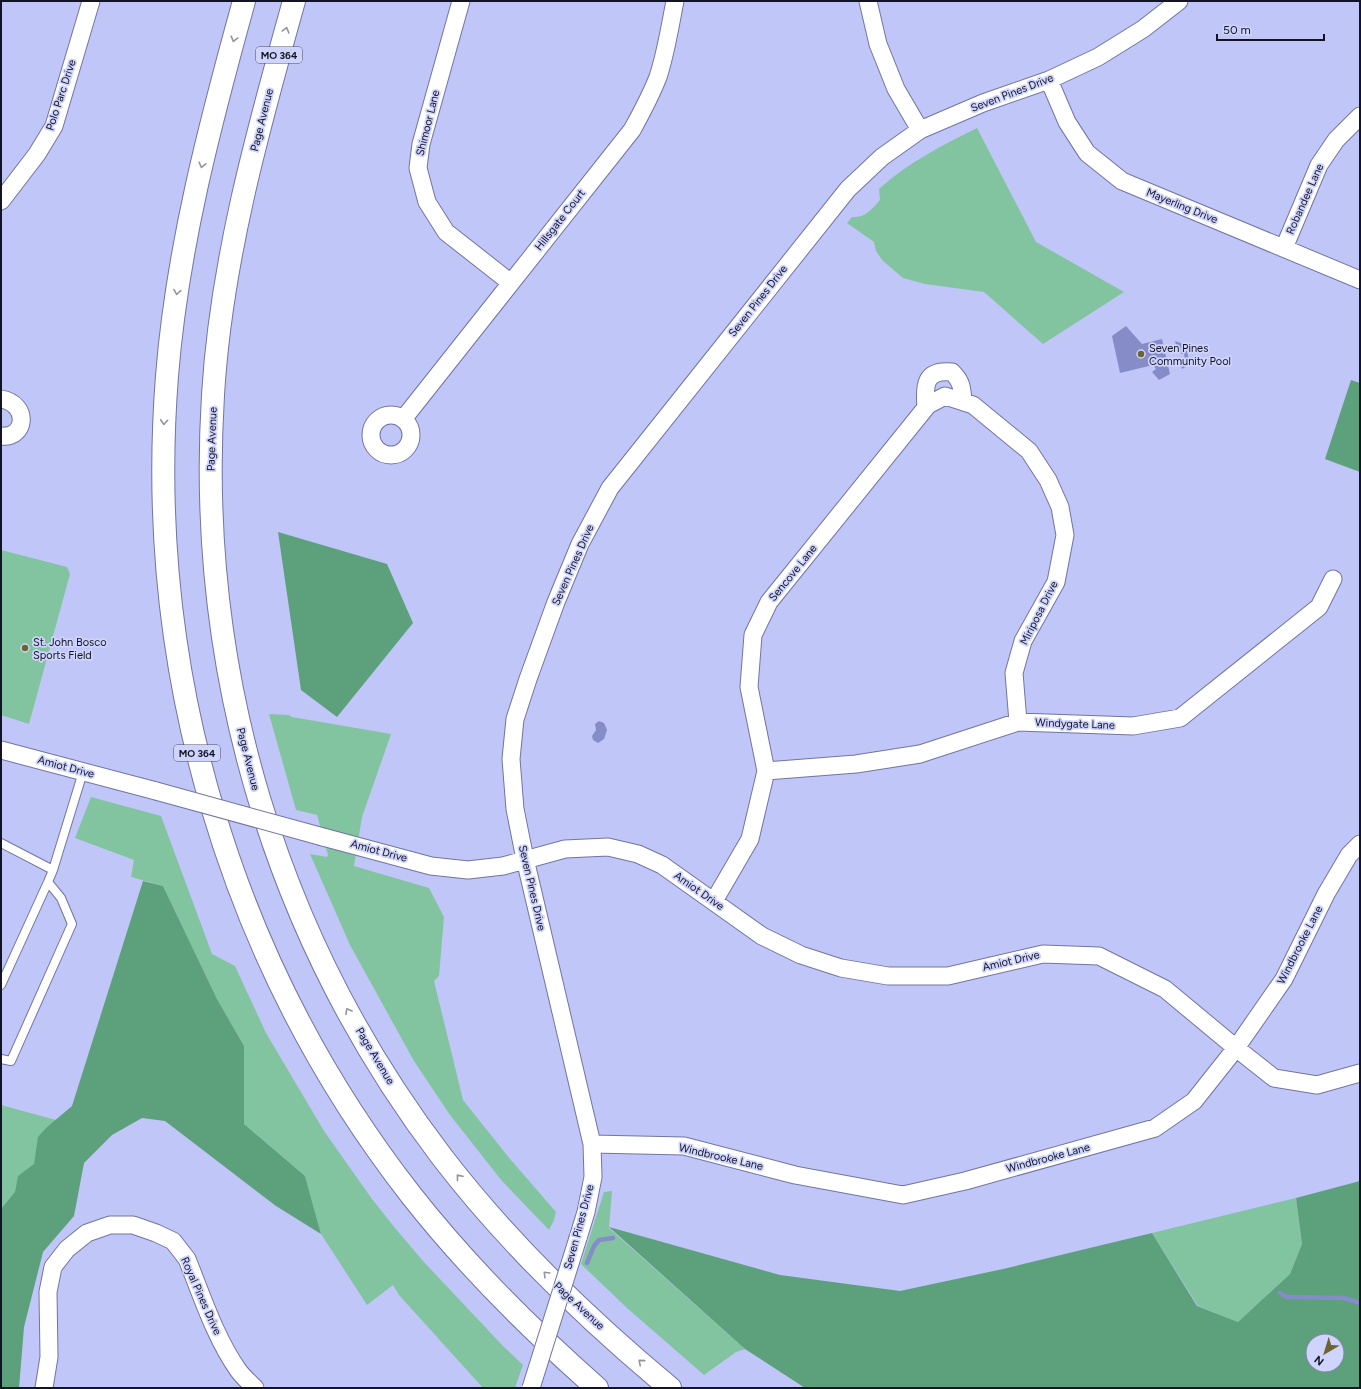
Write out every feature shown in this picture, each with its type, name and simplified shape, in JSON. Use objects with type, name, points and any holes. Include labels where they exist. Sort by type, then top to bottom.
[{"type":"highway","name":"MO 364","points":[[244,1],[213,117],[190,220],[172,324],[166,391],[163,479],[168,588],[175,642],[196,747],[222,844],[242,897],[284,993],[335,1086],[363,1129],[410,1193],[443,1234],[515,1312],[558,1354],[597,1388]]},
{"type":"highway","name":"Page Avenue","points":[[294,1],[264,108],[243,199],[225,289],[213,392],[210,494],[218,600],[225,652],[235,705],[257,795],[276,852],[313,942],[336,990],[362,1037],[412,1116],[443,1158],[475,1197],[543,1272],[579,1307],[670,1388]]},
{"type":"street","name":"Polo Parc Drive","points":[[1,201],[37,154],[54,126],[91,1]]},
{"type":"street","name":"Shimoor Lane","points":[[461,1],[421,144],[418,168],[427,202],[446,232],[511,283]]},
{"type":"street","name":"Hillsgate Court","points":[[404,418],[632,130],[648,101],[658,75],[675,1]]},
{"type":"street","points":[[868,1],[878,44],[896,89],[920,130]]},
{"type":"street","name":"Seven Pines Drive","points":[[532,1388],[586,1212],[593,1177],[592,1144],[525,859],[515,809],[511,759],[515,720],[528,679],[556,602],[577,552],[610,488],[848,189],[882,157],[920,130],[983,103],[1049,80],[1098,57],[1143,28],[1179,1]]},
{"type":"street","name":"Mayerling Drive","points":[[1049,80],[1068,122],[1087,153],[1122,181],[1360,280]]},
{"type":"street","name":"Robandee Lane","points":[[1284,248],[1318,165],[1336,140],[1360,116]]},
{"type":"street","points":[[926,407],[926,384],[930,376],[943,371],[952,372],[959,379],[962,388],[963,402]]},
{"type":"street","name":"Miriposa Drive","points":[[945,396],[973,405],[1029,451],[1048,480],[1060,507],[1065,535],[1056,582],[1023,640],[1014,673],[1018,722]]},
{"type":"street","name":"Sencove Lane","points":[[714,901],[750,839],[766,771],[749,687],[754,635],[770,602],[926,407],[945,396]]},
{"type":"street","points":[[1,399],[7,400],[14,404],[22,416],[21,424],[17,430],[11,435],[1,436]]},
{"type":"street","name":"Windygate Lane","points":[[766,771],[856,764],[920,754],[1018,722],[1133,726],[1180,718],[1319,607],[1333,579]]},
{"type":"street","name":"Amiot Drive","points":[[1,750],[431,866],[468,870],[503,866],[566,849],[608,847],[623,850],[638,854],[662,865],[762,936],[801,955],[841,968],[888,976],[948,976],[1043,954],[1099,956],[1165,989],[1274,1078],[1317,1085],[1360,1073]]},
{"type":"street","name":"Windbrooke Lane","points":[[592,1144],[684,1146],[796,1175],[903,1195],[973,1178],[1155,1128],[1194,1101],[1236,1048],[1284,979],[1326,894],[1350,855],[1360,844]]},
{"type":"street","name":"Royal Pines Drive","points":[[44,1388],[49,1357],[48,1292],[53,1267],[67,1249],[82,1237],[110,1225],[133,1225],[156,1233],[173,1242],[187,1259],[225,1349],[239,1371],[255,1388]]},
{"type":"lane","points":[[1,985],[53,870],[83,772]]},
{"type":"lane","points":[[1,843],[53,870]]},
{"type":"lane","points":[[1,1059],[11,1061],[72,924],[61,898],[48,882]]},
{"type":"green space","points":[[977,128],[1036,242],[1124,292],[1043,344],[984,292],[925,284],[903,278],[883,261],[876,251],[874,242],[847,223],[852,217],[864,215],[871,210],[880,200],[879,189],[890,179],[938,148]]},
{"type":"green space","points":[[1351,380],[1360,383],[1360,472],[1325,459]]},
{"type":"green space","points":[[278,532],[387,564],[413,623],[337,717],[301,690]]},
{"type":"green space","name":"St. John Bosco Sports Field","points":[[1,550],[67,567],[70,574],[29,724],[1,715]]},
{"type":"green space","points":[[269,714],[289,715],[292,717],[391,734],[362,817],[354,866],[429,888],[444,917],[439,976],[434,981],[463,1100],[510,1159],[556,1212],[549,1230],[502,1181],[450,1115],[414,1061],[350,945],[310,854],[327,857],[328,855],[317,815],[296,810]]},
{"type":"green space","points":[[91,797],[161,816],[212,954],[235,966],[266,1033],[324,1131],[372,1199],[423,1261],[503,1346],[523,1365],[515,1388],[483,1388],[399,1295],[393,1285],[367,1305],[321,1234],[305,1176],[244,1124],[244,1046],[217,999],[163,886],[131,877],[134,860],[75,838]]},
{"type":"green space","points":[[143,881],[163,886],[217,999],[244,1046],[244,1124],[305,1176],[321,1234],[276,1206],[165,1121],[142,1118],[112,1135],[84,1163],[74,1216],[43,1252],[24,1327],[19,1388],[1,1388],[1,1209],[15,1192],[18,1176],[34,1164],[38,1137],[46,1128],[72,1106]]},
{"type":"green space","points":[[1,1105],[67,1123],[1,1335]]},
{"type":"green space","points":[[1360,1181],[1360,1388],[805,1388],[745,1349],[609,1227],[780,1275],[900,1291],[1003,1269],[1152,1233],[1197,1306],[1238,1322],[1290,1274],[1302,1244],[1296,1198]]},
{"type":"green space","points":[[612,1191],[609,1228],[745,1349],[736,1352],[704,1375],[627,1308],[581,1264],[604,1192]]},
{"type":"green space","points":[[1296,1198],[1302,1244],[1290,1274],[1239,1321],[1360,1284],[1360,1388],[1028,1388],[1238,1322],[1198,1306],[1152,1233]]},
{"type":"water","name":"Seven Pines Community Pool","points":[[1126,326],[1142,344],[1162,339],[1170,374],[1159,380],[1152,372],[1156,369],[1153,365],[1120,373],[1112,336]]},
{"type":"water","points":[[1175,341],[1189,346],[1186,347],[1189,360],[1193,359],[1194,362],[1182,369],[1180,362],[1185,360],[1184,354],[1181,354],[1180,348],[1177,349]]},
{"type":"water","points":[[599,721],[604,723],[607,730],[604,739],[598,743],[593,740],[592,736],[596,730],[595,724]]},
{"type":"waterway","points":[[587,1263],[594,1246],[599,1240],[613,1238]]},
{"type":"waterway","points":[[1280,1293],[1287,1297],[1344,1298],[1360,1303]]},
{"type":"place","name":"Seven Pines Community Pool","points":[[1141,354]]},
{"type":"place","name":"St. John Bosco Sports Field","points":[[25,648]]}]
